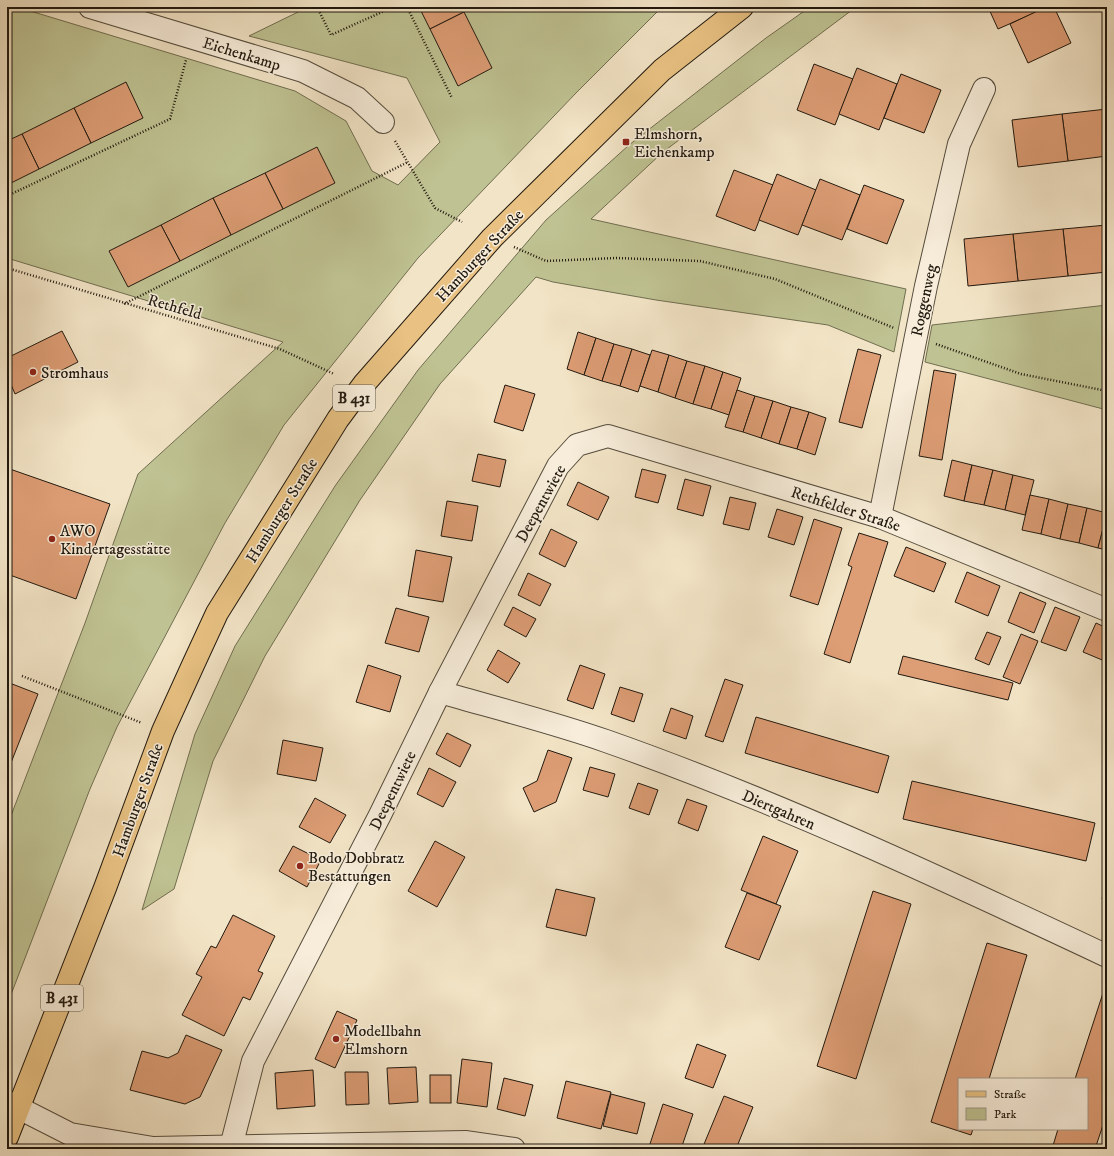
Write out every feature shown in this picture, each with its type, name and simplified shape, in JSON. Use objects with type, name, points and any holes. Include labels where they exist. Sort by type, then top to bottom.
[{"type":"main road","name":"Hamburger Straße","points":[[7,1137],[12,1105],[102,896],[163,731],[216,613],[338,419],[364,384],[492,238],[662,70],[742,7]]},
{"type":"street","name":"Eichenkamp","points":[[90,7],[303,71],[357,98],[383,122]]},
{"type":"street","name":"Roggenweg","points":[[880,517],[916,337],[959,144],[984,89]]},
{"type":"street","name":"Rethfelder Straße","points":[[578,445],[608,436],[880,517],[1107,610]]},
{"type":"street","name":"Deepentwiete","points":[[231,1147],[253,1061],[380,815],[440,692],[558,466],[578,445]]},
{"type":"street","name":"Diertgahren","points":[[440,692],[605,741],[754,798],[880,852],[1107,956]]},
{"type":"street","points":[[12,1105],[70,1134],[153,1148],[465,1142],[514,1149]]},
{"type":"path","points":[[317,7],[331,35],[393,7]]},
{"type":"path","points":[[407,7],[452,98]]},
{"type":"path","points":[[7,196],[170,119],[193,38]]},
{"type":"path","points":[[124,304],[408,162],[435,208],[462,222]]},
{"type":"path","points":[[514,247],[546,261],[616,258],[700,261],[774,279],[916,337],[1021,374],[1107,391]]},
{"type":"path","name":"Rethfeld","points":[[7,268],[124,304],[280,349],[334,374]]},
{"type":"path","points":[[22,676],[163,731]]},
{"type":"green space","points":[[7,7],[17,7],[295,91],[346,121],[372,171],[398,185],[440,142],[407,78],[249,36],[298,12],[296,7],[662,7],[576,93],[418,258],[284,425],[225,523],[117,727],[90,789],[7,1005],[7,826],[85,623],[138,474],[283,342],[7,258]]},
{"type":"green space","points":[[810,7],[856,7],[663,152],[591,219],[906,289],[894,352],[828,325],[656,300],[553,282],[536,277],[440,384],[360,500],[265,656],[213,761],[174,889],[142,910],[195,734],[235,646],[335,486],[418,370],[546,220],[629,145],[766,38]]},
{"type":"green space","points":[[1107,305],[1107,410],[925,362],[932,325]]},
{"type":"building","points":[[419,7],[462,7],[464,12],[430,29]]},
{"type":"building","points":[[988,7],[1042,7],[1043,9],[998,29]]},
{"type":"building","points":[[1046,7],[1054,7],[1071,43],[1028,63],[1010,24]]},
{"type":"building","points":[[464,12],[492,68],[458,86],[430,29]]},
{"type":"building","points":[[814,64],[853,79],[835,125],[797,110]]},
{"type":"building","points":[[857,68],[897,84],[879,130],[839,114]]},
{"type":"building","points":[[901,74],[941,90],[924,133],[884,118]]},
{"type":"building","points":[[126,82],[143,118],[91,143],[74,108]]},
{"type":"building","points":[[74,108],[91,143],[39,169],[22,134]]},
{"type":"building","points":[[1107,109],[1107,156],[1068,161],[1062,114]]},
{"type":"building","points":[[1062,114],[1068,161],[1018,167],[1012,120]]},
{"type":"building","points":[[22,134],[39,169],[7,185],[7,141]]},
{"type":"building","points":[[317,147],[335,183],[283,209],[265,173]]},
{"type":"building","points":[[734,170],[773,185],[755,231],[716,216]]},
{"type":"building","points":[[265,173],[283,209],[231,235],[213,198]]},
{"type":"building","points":[[777,174],[816,190],[798,235],[759,220]]},
{"type":"building","points":[[820,179],[860,195],[842,240],[802,225]]},
{"type":"building","points":[[864,185],[904,200],[887,244],[847,229]]},
{"type":"building","points":[[213,198],[231,235],[180,261],[161,225]]},
{"type":"building","points":[[161,225],[180,261],[128,287],[109,251]]},
{"type":"building","points":[[1107,225],[1107,272],[1068,276],[1063,229]]},
{"type":"building","points":[[1063,229],[1068,276],[1018,281],[1013,234]]},
{"type":"building","points":[[1013,234],[1018,281],[968,286],[964,239]]},
{"type":"building","name":"Stromhaus","points":[[62,331],[78,362],[15,394],[10,382],[7,382],[7,356],[9,357]]},
{"type":"building","points":[[578,332],[596,338],[584,375],[567,369]]},
{"type":"building","points":[[596,338],[614,344],[602,381],[584,375]]},
{"type":"building","points":[[614,344],[632,349],[620,386],[602,381]]},
{"type":"building","points":[[632,349],[650,355],[638,392],[620,386]]},
{"type":"building","points":[[858,349],[881,355],[862,428],[839,422]]},
{"type":"building","points":[[652,350],[669,355],[658,392],[640,386]]},
{"type":"building","points":[[669,355],[687,361],[675,398],[658,392]]},
{"type":"building","points":[[687,361],[705,366],[693,404],[675,398]]},
{"type":"building","points":[[705,366],[723,372],[711,409],[693,404]]},
{"type":"building","points":[[934,370],[956,374],[942,460],[919,456]]},
{"type":"building","points":[[723,372],[741,378],[729,415],[711,409]]},
{"type":"building","points":[[505,385],[535,394],[523,431],[494,422]]},
{"type":"building","points":[[737,390],[755,396],[743,432],[725,427]]},
{"type":"building","points":[[755,396],[773,401],[761,438],[743,432]]},
{"type":"building","points":[[773,401],[791,407],[779,444],[761,438]]},
{"type":"building","points":[[791,407],[809,412],[797,449],[779,444]]},
{"type":"building","points":[[809,412],[826,418],[815,455],[797,449]]},
{"type":"building","points":[[478,454],[506,460],[500,487],[472,481]]},
{"type":"building","points":[[952,460],[972,465],[964,501],[944,496]]},
{"type":"building","points":[[972,465],[993,470],[984,505],[964,501]]},
{"type":"building","name":"AWO Kindertagesstätte","points":[[7,468],[110,504],[76,599],[7,574]]},
{"type":"building","points":[[642,469],[666,475],[658,503],[635,497]]},
{"type":"building","points":[[993,470],[1013,475],[1005,510],[984,505]]},
{"type":"building","points":[[1013,475],[1034,480],[1025,515],[1005,510]]},
{"type":"building","points":[[685,479],[711,486],[703,516],[677,509]]},
{"type":"building","points":[[578,482],[609,497],[598,520],[567,505]]},
{"type":"building","points":[[1030,495],[1049,499],[1041,534],[1022,530]]},
{"type":"building","points":[[730,497],[756,503],[749,530],[723,524]]},
{"type":"building","points":[[1049,499],[1068,504],[1060,539],[1041,534]]},
{"type":"building","points":[[447,501],[478,506],[472,541],[441,536]]},
{"type":"building","points":[[1068,504],[1087,508],[1079,543],[1060,539]]},
{"type":"building","points":[[1087,508],[1107,513],[1098,548],[1079,543]]},
{"type":"building","points":[[777,509],[803,517],[794,545],[768,537]]},
{"type":"building","points":[[1107,513],[1107,550],[1098,548]]},
{"type":"building","points":[[814,519],[842,528],[818,605],[790,596]]},
{"type":"building","points":[[551,529],[577,542],[565,567],[539,554]]},
{"type":"building","points":[[859,533],[888,542],[850,663],[824,654],[852,567],[848,565]]},
{"type":"building","points":[[906,547],[946,563],[934,592],[894,576]]},
{"type":"building","points":[[416,550],[452,557],[443,602],[408,596]]},
{"type":"building","points":[[967,572],[1000,586],[988,616],[955,602]]},
{"type":"building","points":[[528,573],[551,584],[540,606],[518,595]]},
{"type":"building","points":[[1020,592],[1046,603],[1034,633],[1008,622]]},
{"type":"building","points":[[513,607],[536,619],[526,637],[504,625]]},
{"type":"building","points":[[1055,607],[1080,617],[1066,651],[1041,642]]},
{"type":"building","points":[[396,608],[429,617],[419,652],[385,643]]},
{"type":"building","points":[[1096,623],[1107,628],[1107,662],[1083,652]]},
{"type":"building","points":[[987,632],[1001,637],[989,665],[975,659]]},
{"type":"building","points":[[1021,634],[1038,641],[1020,684],[1003,677]]},
{"type":"building","points":[[498,650],[520,663],[508,683],[487,670]]},
{"type":"building","points":[[903,656],[1013,683],[1008,700],[898,674]]},
{"type":"building","points":[[368,665],[401,676],[390,712],[356,702]]},
{"type":"building","points":[[580,665],[605,674],[593,709],[567,700]]},
{"type":"building","points":[[725,679],[743,685],[723,742],[705,736]]},
{"type":"building","points":[[7,682],[38,694],[7,773]]},
{"type":"building","points":[[620,687],[643,694],[634,722],[611,714]]},
{"type":"building","points":[[671,708],[693,716],[686,739],[663,731]]},
{"type":"building","points":[[756,717],[889,756],[878,793],[745,753]]},
{"type":"building","points":[[447,733],[471,745],[460,767],[436,754]]},
{"type":"building","points":[[283,740],[323,748],[316,781],[277,774]]},
{"type":"building","points":[[548,750],[572,758],[556,802],[534,812],[523,788],[537,781]]},
{"type":"building","points":[[590,767],[615,774],[608,797],[583,790]]},
{"type":"building","points":[[429,768],[456,782],[443,807],[417,794]]},
{"type":"building","points":[[912,781],[1095,823],[1086,861],[903,819]]},
{"type":"building","points":[[638,783],[658,790],[649,815],[629,808]]},
{"type":"building","points":[[315,798],[346,815],[330,843],[299,827]]},
{"type":"building","points":[[687,799],[707,806],[698,831],[678,823]]},
{"type":"building","points":[[763,836],[798,851],[776,904],[741,890]]},
{"type":"building","points":[[435,841],[465,857],[437,907],[408,891]]},
{"type":"building","name":"Bodo Dobbratz Bestattungen","points":[[293,846],[321,860],[307,887],[279,871]]},
{"type":"building","points":[[1107,882],[1107,900],[1102,899]]},
{"type":"building","points":[[556,889],[595,898],[586,936],[546,927]]},
{"type":"building","points":[[873,891],[911,904],[856,1079],[817,1066]]},
{"type":"building","points":[[747,893],[781,906],[759,960],[725,947]]},
{"type":"building","points":[[233,915],[275,936],[258,971],[263,973],[250,1000],[243,997],[224,1036],[182,1015],[202,977],[196,974],[211,946],[216,948]]},
{"type":"building","points":[[987,943],[1027,955],[989,1078],[958,1078],[958,1130],[973,1130],[971,1135],[931,1122]]},
{"type":"building","points":[[1103,993],[1107,994],[1107,1113],[1095,1149],[1052,1149],[1058,1130],[1088,1130],[1088,1078],[1075,1078]]},
{"type":"building","name":"Modellbahn Elmshorn","points":[[337,1011],[357,1020],[335,1068],[315,1059]]},
{"type":"building","points":[[186,1035],[222,1050],[200,1097],[185,1104],[130,1090],[142,1051],[168,1058],[178,1053]]},
{"type":"building","points":[[697,1044],[726,1055],[713,1088],[685,1078]]},
{"type":"building","points":[[462,1059],[492,1063],[487,1107],[457,1103]]},
{"type":"building","points":[[416,1067],[418,1102],[389,1104],[387,1068]]},
{"type":"building","points":[[313,1070],[315,1106],[277,1109],[275,1073]]},
{"type":"building","points":[[345,1072],[368,1072],[369,1104],[346,1105]]},
{"type":"building","points":[[430,1075],[451,1075],[451,1103],[430,1103]]},
{"type":"building","points":[[504,1078],[533,1085],[525,1116],[497,1109]]},
{"type":"building","points":[[566,1081],[611,1092],[601,1129],[557,1118]]},
{"type":"building","points":[[611,1094],[645,1103],[637,1134],[603,1126]]},
{"type":"building","points":[[724,1096],[753,1107],[736,1149],[702,1149]]},
{"type":"building","points":[[663,1104],[693,1114],[681,1149],[655,1149],[649,1147]]},
{"type":"place","name":"Elmshorn, Eichenkamp","points":[[626,142]]},
{"type":"place","name":"Stromhaus","points":[[33,372]]},
{"type":"place","name":"AWO Kindertagesstätte","points":[[52,539]]},
{"type":"place","name":"Bodo Dobbratz Bestattungen","points":[[300,866]]},
{"type":"place","name":"Modellbahn Elmshorn","points":[[336,1039]]}]
